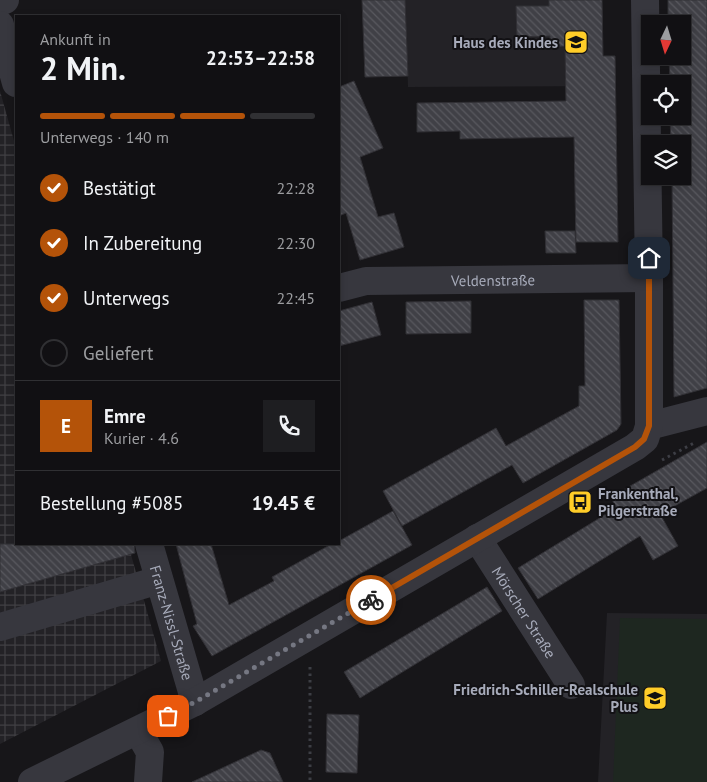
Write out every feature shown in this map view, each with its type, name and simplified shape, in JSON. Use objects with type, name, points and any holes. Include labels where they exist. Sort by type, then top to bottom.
[{"type":"street","points":[[0,2],[5,0]]},
{"type":"street","points":[[32,782],[195,702],[635,447],[644,439],[649,426],[645,0]]},
{"type":"street","points":[[0,26],[15,78]]},
{"type":"street","name":"Veldenstraße","points":[[340,288],[366,281],[649,278]]},
{"type":"street","points":[[649,426],[707,411]]},
{"type":"street","name":"Mörscher Straße","points":[[478,538],[571,685]]},
{"type":"street","name":"Franz-Nissl-Straße","points":[[149,545],[195,702]]},
{"type":"street","points":[[0,627],[159,580]]},
{"type":"street","points":[[138,731],[150,752],[148,782]]},
{"type":"path","points":[[310,667],[310,782]]},
{"type":"shaded area","points":[[405,0],[602,0],[603,56],[615,56],[614,86],[408,87]]},
{"type":"shaded area","points":[[0,91],[15,144],[15,545],[128,545],[161,661],[0,744]]},
{"type":"shaded area","name":"Friedrich-Schiller-Realschule Plus","points":[[607,613],[707,614],[707,782],[598,782]]},
{"type":"shaded area","name":"Friedrich-Schiller-Realschule Plus","points":[[620,618],[707,619],[707,782],[613,782]]},
{"type":"building","points":[[362,0],[405,0],[408,76],[365,77]]},
{"type":"building","points":[[549,0],[602,0],[603,56],[615,56],[618,242],[576,242],[574,137],[460,139],[460,131],[417,132],[417,103],[566,101],[565,46],[550,47],[550,36],[517,37],[516,6],[549,6]]},
{"type":"building","points":[[668,0],[707,0],[707,388],[674,397],[672,185],[691,185],[691,135],[671,135],[670,125],[691,125],[691,75],[670,75],[669,65],[691,65],[691,15],[668,15]]},
{"type":"building","points":[[354,81],[383,148],[360,157],[378,217],[394,213],[404,247],[360,260],[346,213],[340,216],[340,87]]},
{"type":"building","points":[[545,231],[575,231],[576,253],[546,253]]},
{"type":"building","points":[[584,300],[619,300],[621,424],[617,430],[523,483],[512,465],[402,526],[383,491],[496,428],[506,446],[579,406],[579,386],[585,386]]},
{"type":"building","points":[[471,301],[471,333],[406,334],[406,302]]},
{"type":"building","points":[[372,302],[381,335],[340,346],[340,311]]},
{"type":"building","points":[[707,442],[707,488],[660,514],[678,546],[653,560],[640,536],[538,599],[518,568],[616,508],[611,497]]},
{"type":"building","points":[[393,511],[412,545],[212,656],[193,626],[197,624],[176,545],[211,545],[229,605],[274,581],[272,577],[328,546],[340,545],[340,540]]},
{"type":"building","points":[[0,544],[134,545],[135,553],[0,592]]},
{"type":"building","points":[[487,587],[502,611],[360,698],[344,672]]},
{"type":"building","points":[[327,714],[359,715],[357,773],[326,772]]},
{"type":"building","points":[[261,750],[270,753],[283,782],[192,782]]},
{"type":"way so far","points":[[168,716],[371,600]]},
{"type":"place","name":"Haus des Kindes","points":[[576,42]]},
{"type":"place","name":"Frankenthal, Pilgerstraße","points":[[580,502]]},
{"type":"place","name":"Friedrich-Schiller-Realschule Plus","points":[[655,698]]},
{"type":"route","points":[[371,600],[635,447],[644,439],[649,426],[649,258]]}]
